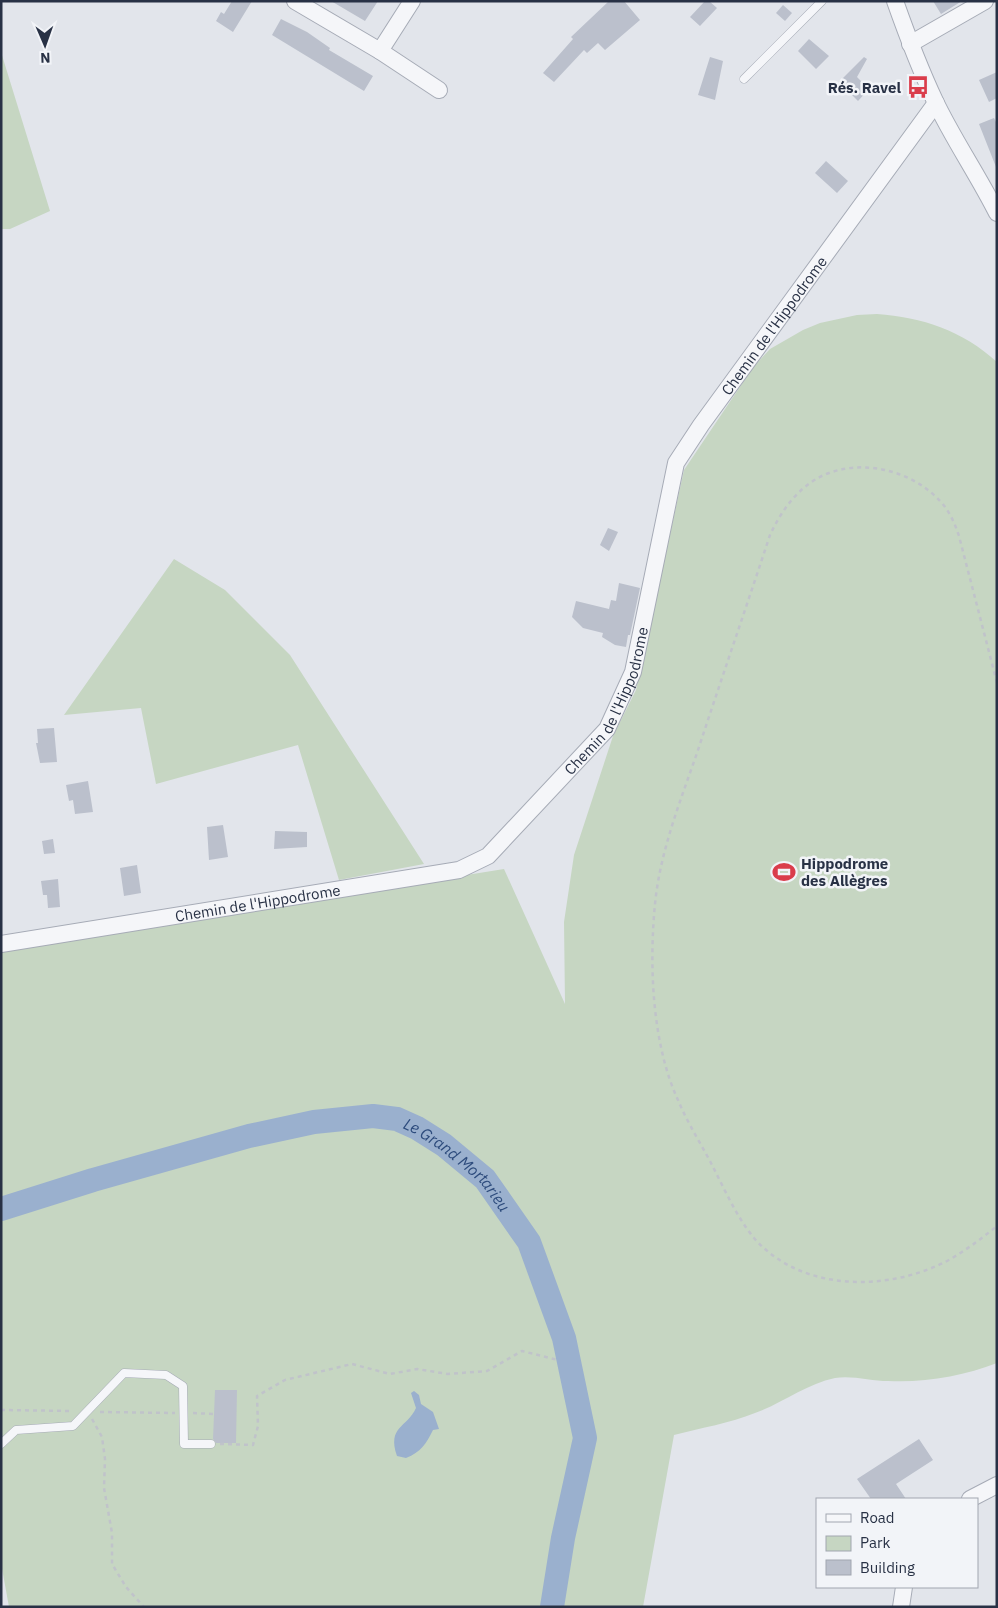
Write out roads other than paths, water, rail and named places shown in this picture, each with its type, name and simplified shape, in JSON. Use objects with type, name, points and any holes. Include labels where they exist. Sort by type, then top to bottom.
[{"type":"street","points":[[295,1],[380,51],[439,90]]},
{"type":"street","points":[[380,51],[412,1]]},
{"type":"street","points":[[895,1],[910,44],[936,103],[978,175],[997,213]]},
{"type":"street","points":[[910,44],[985,1]]},
{"type":"street","name":"Chemin de l'Hippodrome","points":[[1,944],[459,870],[488,856],[607,729],[633,672],[676,464],[701,425],[936,103]]},
{"type":"street","points":[[972,1498],[997,1484]]},
{"type":"street","points":[[901,1607],[904,1588]]},
{"type":"lane","points":[[744,79],[822,1]]},
{"type":"lane","points":[[1,1444],[16,1430],[73,1426],[124,1373],[166,1375],[183,1386],[184,1444],[211,1444]]},
{"type":"water","points":[[414,1391],[419,1395],[421,1404],[433,1412],[439,1429],[433,1430],[423,1447],[406,1458],[397,1456],[394,1439],[399,1428],[416,1408],[411,1393]]},
{"type":"waterway","name":"Le Grand Mortarieu","points":[[1,1209],[93,1180],[249,1136],[314,1122],[373,1116],[397,1119],[417,1128],[444,1145],[485,1179],[529,1242],[564,1338],[585,1438],[563,1538],[552,1607]]},
{"type":"place","name":"Rés. Ravel","points":[[918,87]]},
{"type":"place","name":"Hippodrome des Allègres","points":[[784,872]]}]
